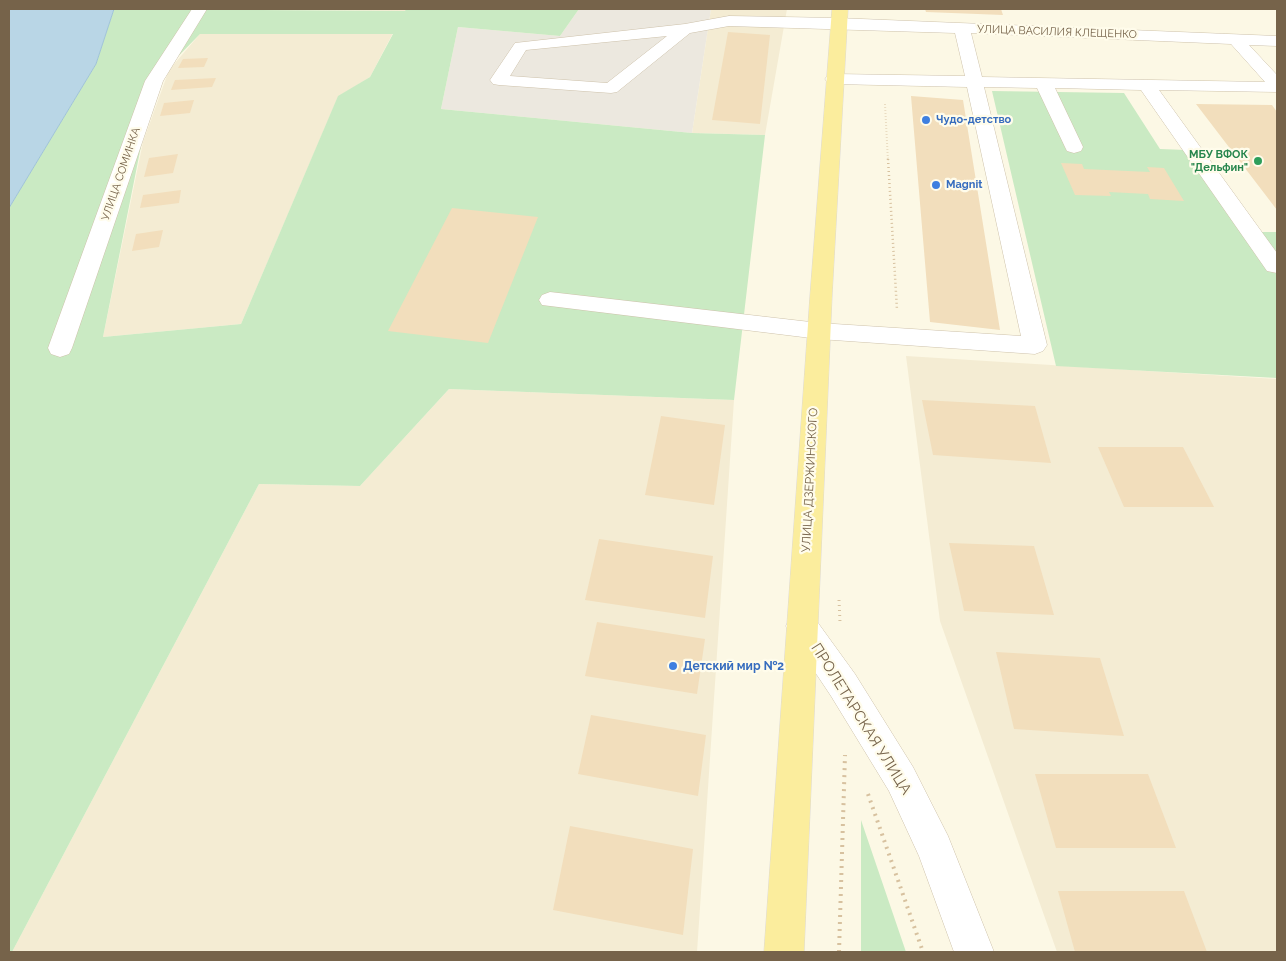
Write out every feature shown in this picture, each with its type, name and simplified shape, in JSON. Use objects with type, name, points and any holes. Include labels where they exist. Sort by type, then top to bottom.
[{"type":"main road","name":"УЛИЦА ДЗЕРЖИНСКОГО","points":[[784,952],[838,16]]},
{"type":"street","name":"УЛИЦА СОМИНКА","points":[[60,348],[154,81],[199,9]]},
{"type":"street","name":"УЛИЦА ВАСИЛИЯ КЛЕЩЕНКО","points":[[685,29],[611,88],[499,80],[521,46],[685,29],[729,21],[838,16],[962,28],[1277,41]]},
{"type":"street","points":[[630,20],[685,29]]},
{"type":"street","points":[[574,41],[604,22]]},
{"type":"street","points":[[550,300],[819,331],[1035,346],[962,28]]},
{"type":"street","points":[[1235,39],[1277,86]]},
{"type":"street","points":[[834,79],[1147,86],[1277,86]]},
{"type":"street","points":[[1044,84],[1074,147]]},
{"type":"street","points":[[1147,86],[1275,266],[1277,266]]},
{"type":"street","name":"ПРОЛЕТАРСКАЯ УЛИЦА","points":[[802,626],[843,685],[901,779],[935,848],[974,952]]},
{"type":"path","points":[[884,80],[899,336]]},
{"type":"path","points":[[865,787],[923,952]]},
{"type":"shaded area","points":[[217,9],[406,9],[405,11]]},
{"type":"shaded area","points":[[579,9],[711,9],[692,133],[441,109],[458,27],[560,36]]},
{"type":"shaded area","points":[[711,9],[787,9],[765,135],[692,133]]},
{"type":"shaded area","points":[[393,33],[370,77],[338,97],[241,324],[103,337],[143,142],[169,70],[200,34]]},
{"type":"shaded area","points":[[906,356],[1277,379],[1277,952],[1057,952],[940,621]]},
{"type":"shaded area","points":[[449,389],[734,400],[697,952],[12,952],[259,484],[360,486]]},
{"type":"green space","points":[[114,9],[405,11],[406,9],[579,9],[560,36],[458,27],[441,109],[692,133],[765,135],[734,400],[449,389],[360,486],[259,484],[12,952],[9,952],[9,208],[96,64]],"holes":[[[200,34],[393,34],[370,77],[338,96],[241,324],[103,337],[154,81]]]},
{"type":"green space","points":[[992,91],[1124,93],[1160,149],[1186,150],[1243,232],[1277,232],[1277,378],[1056,366]]},
{"type":"green space","points":[[861,820],[906,952],[861,952]]},
{"type":"water","points":[[9,9],[114,9],[96,64],[9,208]]},
{"type":"building","points":[[925,9],[1001,9],[1003,15],[926,12]]},
{"type":"building","points":[[728,32],[770,35],[760,124],[712,120]]},
{"type":"building","points":[[208,58],[204,67],[178,68],[183,59]]},
{"type":"building","points":[[216,78],[212,87],[171,90],[175,80]]},
{"type":"building","points":[[911,96],[963,100],[1000,330],[930,322]]},
{"type":"building","points":[[194,100],[190,113],[160,116],[164,103]]},
{"type":"building","name":"МБУ ВФОК \"Дельфин\"","points":[[1196,104],[1272,105],[1277,112],[1277,210]]},
{"type":"building","points":[[178,154],[173,173],[144,177],[149,158]]},
{"type":"building","points":[[1061,163],[1082,164],[1084,169],[1150,172],[1147,167],[1164,168],[1184,201],[1150,199],[1148,194],[1109,192],[1111,196],[1075,195]]},
{"type":"building","points":[[181,190],[179,203],[140,208],[143,195]]},
{"type":"building","points":[[452,208],[538,217],[488,343],[388,331]]},
{"type":"building","points":[[163,230],[159,247],[132,251],[136,234]]},
{"type":"building","points":[[922,400],[1035,406],[1051,463],[933,455]]},
{"type":"building","points":[[661,416],[725,425],[714,505],[645,495]]},
{"type":"building","points":[[1098,447],[1183,447],[1214,507],[1124,507]]},
{"type":"building","points":[[599,539],[713,556],[705,618],[585,600]]},
{"type":"building","points":[[949,543],[1034,546],[1054,615],[964,611]]},
{"type":"building","points":[[597,622],[705,639],[697,694],[585,676]]},
{"type":"building","points":[[996,652],[1100,658],[1124,736],[1014,729]]},
{"type":"building","points":[[591,715],[706,735],[698,796],[578,774]]},
{"type":"building","points":[[1035,774],[1148,774],[1176,848],[1056,848]]},
{"type":"building","points":[[570,826],[693,849],[683,935],[553,910]]},
{"type":"building","points":[[1058,891],[1184,891],[1207,952],[1075,952]]},
{"type":"place","name":"Чудо-детство","points":[[926,120]]},
{"type":"place","name":"МБУ ВФОК \"Дельфин\"","points":[[1258,161]]},
{"type":"place","name":"Magnit","points":[[936,185]]},
{"type":"place","name":"Детский мир №2","points":[[673,666]]}]
